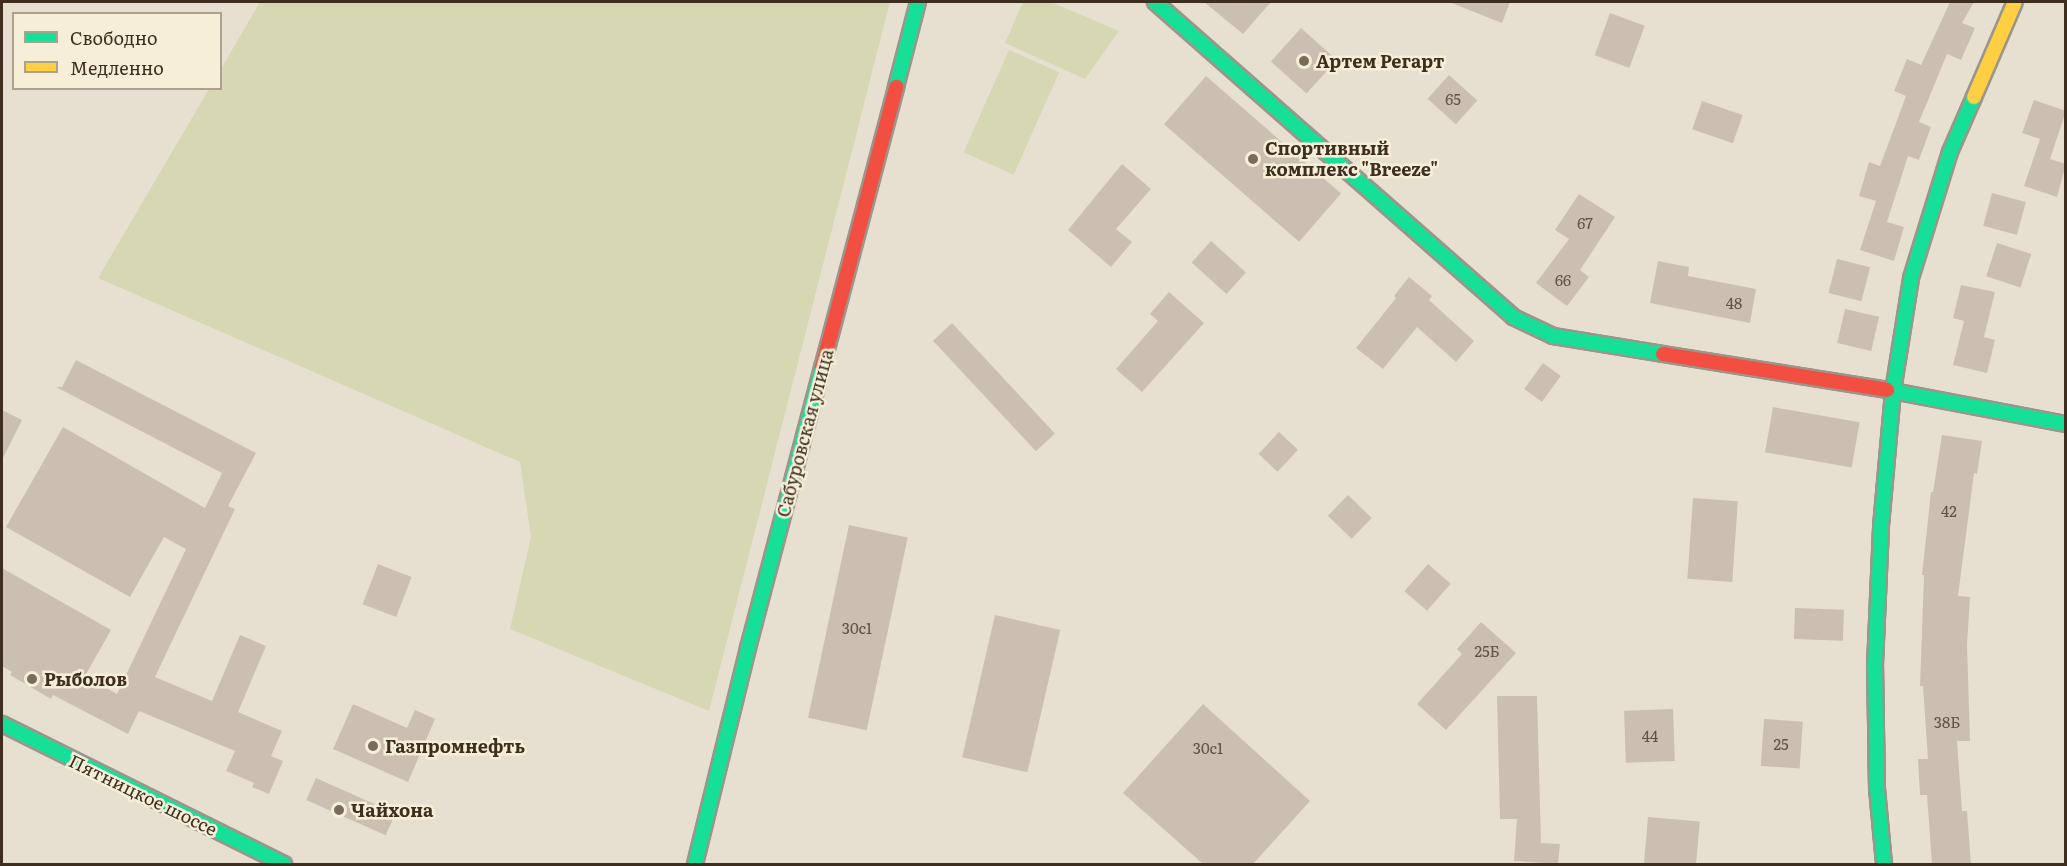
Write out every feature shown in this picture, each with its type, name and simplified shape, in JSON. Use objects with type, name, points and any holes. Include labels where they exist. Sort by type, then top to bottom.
[{"type":"street","name":"Сабуровская улица","points":[[695,864],[748,648],[918,2]]},
{"type":"street","points":[[1155,2],[1513,317],[1553,336],[1893,391],[2066,424]]},
{"type":"street","points":[[1884,864],[1877,789],[1875,665],[1881,526],[1893,391],[1911,278],[1950,152],[2015,2]]},
{"type":"street","name":"Пятницкое шоссе","points":[[2,724],[284,864]]},
{"type":"green space","points":[[260,2],[890,2],[709,711],[510,629],[531,537],[520,462],[98,278],[208,90],[222,90],[222,67]]},
{"type":"green space","points":[[1023,2],[1051,2],[1119,31],[1085,79],[1005,43]]},
{"type":"green space","points":[[1009,50],[1059,72],[1014,175],[963,152]]},
{"type":"building","points":[[1204,2],[1271,2],[1243,34]]},
{"type":"building","points":[[1449,2],[1510,2],[1502,23]]},
{"type":"building","points":[[1950,2],[1974,2],[1962,23],[1975,28],[1961,60],[1947,54],[1919,122],[1931,127],[1919,160],[1908,156],[1887,222],[1904,227],[1894,261],[1860,250],[1876,201],[1859,196],[1869,162],[1880,166],[1906,96],[1894,91],[1907,59],[1921,65]]},
{"type":"building","points":[[1610,13],[1645,26],[1629,68],[1595,55]]},
{"type":"building","name":"Артем Регарт","points":[[1301,28],[1337,60],[1307,94],[1271,61]]},
{"type":"building","points":[[1449,75],[1477,100],[1456,124],[1428,99]]},
{"type":"building","name":"Спортивный комплекс \"Breeze\"","points":[[1206,76],[1341,193],[1299,242],[1164,124]]},
{"type":"building","points":[[2034,100],[2066,111],[2050,159],[2066,164],[2057,197],[2024,186],[2040,139],[2022,133]]},
{"type":"building","points":[[1702,101],[1743,115],[1733,143],[1692,129]]},
{"type":"building","points":[[1122,164],[1151,189],[1116,229],[1132,242],[1111,267],[1068,230]]},
{"type":"building","points":[[1992,193],[2026,202],[2017,235],[1983,226]]},
{"type":"building","points":[[1579,194],[1615,217],[1580,270],[1589,277],[1567,306],[1536,283],[1569,239],[1555,230]]},
{"type":"building","points":[[1211,241],[1246,272],[1227,294],[1192,263]]},
{"type":"building","points":[[1997,243],[2031,254],[2020,287],[1986,276]]},
{"type":"building","points":[[1837,259],[1870,267],[1862,301],[1829,293]]},
{"type":"building","points":[[1658,261],[1689,267],[1688,276],[1756,289],[1750,323],[1650,303]]},
{"type":"building","points":[[1409,277],[1432,296],[1429,300],[1474,341],[1456,362],[1417,327],[1383,369],[1356,348],[1396,298],[1394,296]]},
{"type":"building","points":[[1961,285],[1995,292],[1984,337],[1995,340],[1987,373],[1953,365],[1964,321],[1953,318]]},
{"type":"building","points":[[1169,292],[1204,323],[1142,392],[1116,369],[1158,321],[1150,314]]},
{"type":"building","points":[[1845,309],[1879,317],[1871,351],[1837,343]]},
{"type":"building","points":[[952,323],[1055,433],[1036,451],[933,341]]},
{"type":"building","points":[[76,360],[256,453],[228,506],[235,509],[155,677],[212,701],[240,635],[266,646],[238,712],[282,731],[271,756],[283,761],[269,794],[252,787],[254,783],[226,771],[235,751],[139,711],[128,734],[53,695],[51,699],[10,675],[12,672],[2,666],[2,568],[111,630],[85,676],[117,694],[186,549],[164,537],[130,597],[6,527],[63,427],[205,508],[222,473],[56,387],[62,387]]},
{"type":"building","points":[[1543,363],[1561,376],[1542,402],[1524,389]]},
{"type":"building","points":[[1773,407],[1860,422],[1852,468],[1765,452]]},
{"type":"building","points":[[2,410],[22,420],[2,460]]},
{"type":"building","points":[[1279,432],[1298,450],[1278,472],[1259,454]]},
{"type":"building","points":[[1942,435],[1982,441],[1977,474],[1974,473],[1958,596],[1970,597],[1967,645],[1970,741],[1957,741],[1962,811],[1967,811],[1971,864],[1932,864],[1927,795],[1920,795],[1918,759],[1928,759],[1923,686],[1920,686],[1924,575],[1922,575],[1931,492],[1933,492]]},
{"type":"building","points":[[1348,495],[1372,518],[1352,539],[1328,516]]},
{"type":"building","points":[[1693,498],[1738,501],[1732,582],[1687,579]]},
{"type":"building","points":[[849,525],[908,537],[867,730],[808,718]]},
{"type":"building","points":[[378,564],[412,577],[396,617],[363,604]]},
{"type":"building","points":[[1428,564],[1451,584],[1427,611],[1404,591]]},
{"type":"building","points":[[1795,608],[1844,610],[1843,641],[1794,639]]},
{"type":"building","points":[[995,615],[1060,630],[1027,772],[962,757]]},
{"type":"building","points":[[1481,622],[1516,653],[1446,730],[1417,704],[1462,654],[1457,649]]},
{"type":"building","points":[[1497,696],[1537,696],[1541,843],[1560,844],[1558,864],[1514,861],[1517,819],[1500,819]]},
{"type":"building","points":[[353,704],[407,728],[415,710],[435,719],[408,782],[333,749]]},
{"type":"building","points":[[1203,704],[1310,801],[1253,864],[1203,864],[1123,793]]},
{"type":"building","points":[[1673,709],[1675,761],[1626,763],[1624,711]]},
{"type":"building","points":[[1764,719],[1803,722],[1800,769],[1761,766]]},
{"type":"building","points":[[316,778],[395,813],[386,835],[306,800]]},
{"type":"building","points":[[1648,817],[1700,822],[1696,864],[1644,863]]},
{"type":"traffic: fast","points":[[896,87],[918,2]]},
{"type":"traffic: fast","points":[[1155,2],[1513,317],[1553,336],[1663,354]]},
{"type":"traffic: fast","points":[[1884,864],[1877,789],[1875,665],[1881,526],[1893,391],[1911,278],[1950,152],[1974,97]]},
{"type":"traffic: fast","points":[[695,864],[748,648],[822,368]]},
{"type":"traffic: fast","points":[[1887,390],[2066,424]]},
{"type":"traffic: fast","points":[[2,724],[284,864]]},
{"type":"traffic: slow","points":[[1974,97],[2015,2]]},
{"type":"traffic: jam","points":[[822,368],[896,87]]},
{"type":"traffic: jam","points":[[1663,354],[1887,390]]},
{"type":"place","name":"Артем Регарт","points":[[1304,61]]},
{"type":"place","name":"Спортивный комплекс \"Breeze\"","points":[[1253,159]]},
{"type":"place","name":"Рыболов","points":[[32,679]]},
{"type":"place","name":"Газпромнефть","points":[[373,746]]},
{"type":"place","name":"Чайхона","points":[[339,810]]}]
